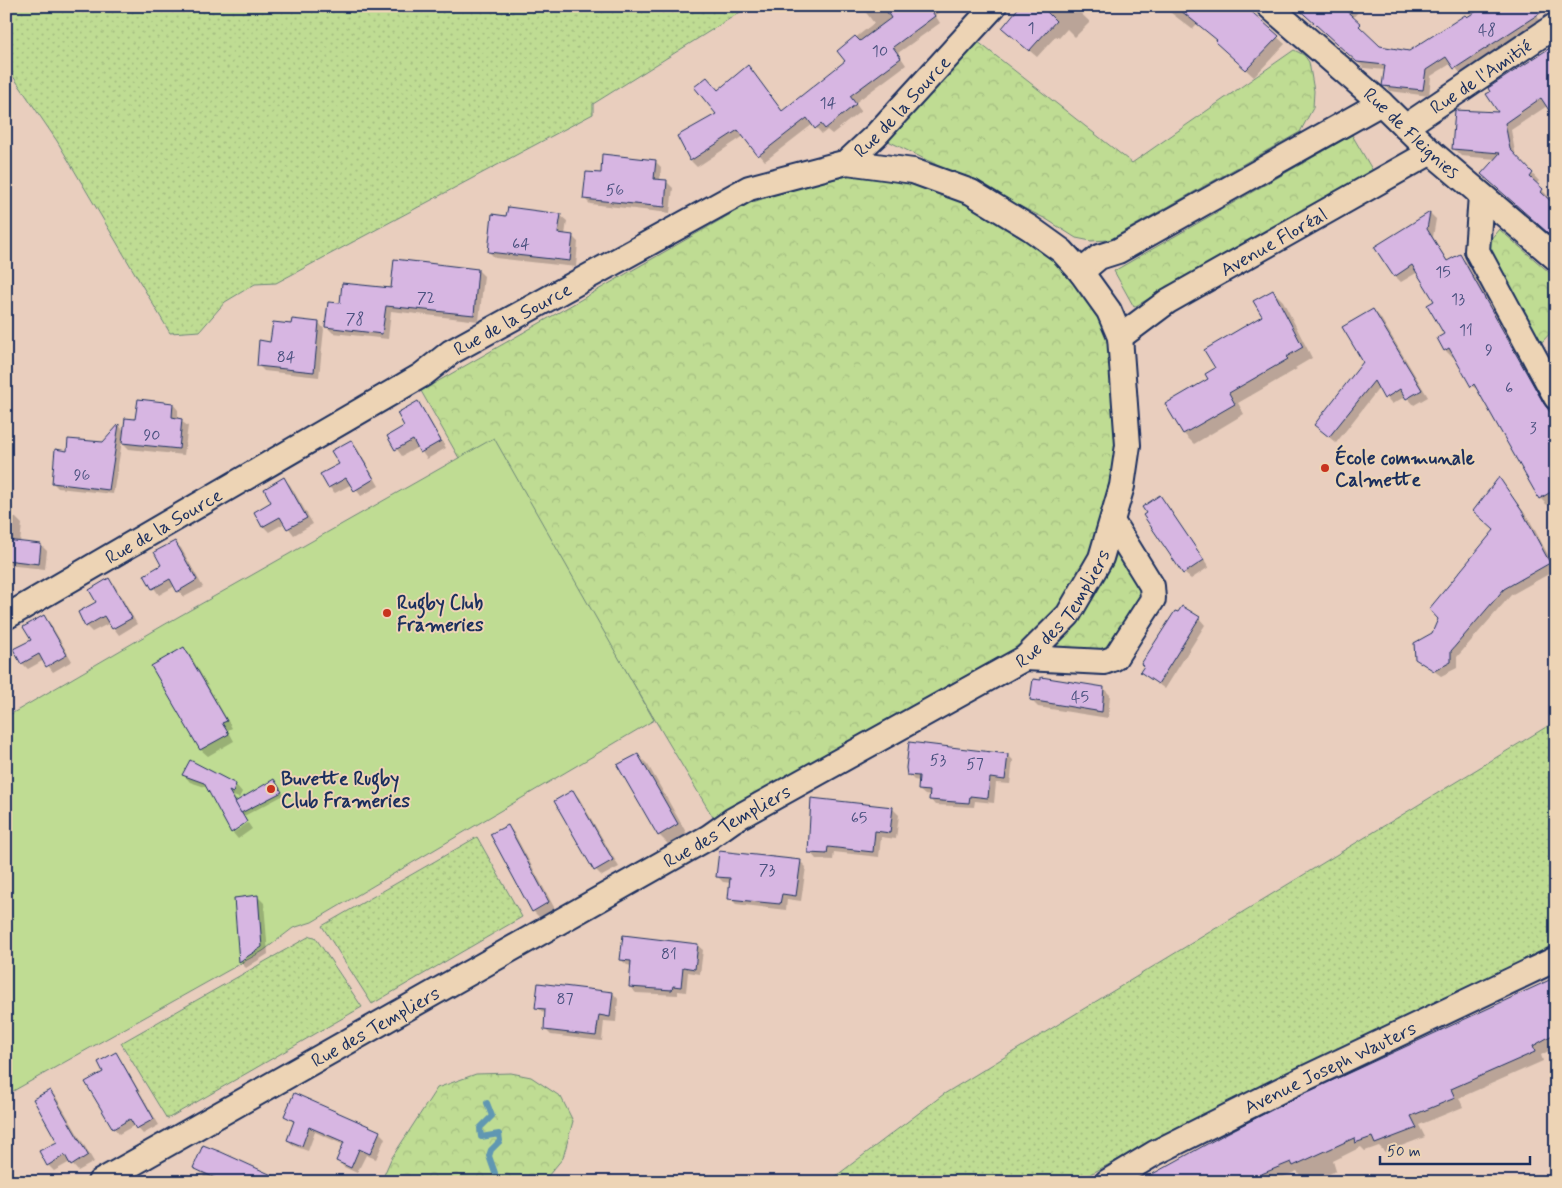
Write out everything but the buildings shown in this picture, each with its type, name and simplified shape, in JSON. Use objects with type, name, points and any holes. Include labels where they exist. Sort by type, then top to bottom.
[{"type":"street","name":"Rue de la Source","points":[[6,617],[422,375],[458,348],[749,188],[847,162],[880,130],[994,6]]},
{"type":"street","name":"Rue de Fleignies","points":[[1269,6],[1382,103],[1432,152],[1556,258]]},
{"type":"street","name":"Rue de l'Amitié","points":[[1405,126],[1556,26]]},
{"type":"street","points":[[1081,272],[1099,257],[1118,250],[1382,103]]},
{"type":"street","name":"Avenue Floréal","points":[[1120,337],[1168,301],[1432,152]]},
{"type":"street","name":"Rue des Templiers","points":[[100,1182],[704,840],[733,820],[1025,658],[1068,615],[1101,558],[1113,523],[1128,445],[1120,337],[1108,311],[1081,272],[1062,251],[1030,228],[971,192],[914,172],[847,162]]},
{"type":"street","points":[[1482,195],[1477,251],[1556,396]]},
{"type":"street","points":[[1025,658],[1104,662],[1115,658],[1153,599],[1152,586],[1113,523]]},
{"type":"street","name":"Avenue Joseph Wauters","points":[[1107,1182],[1156,1153],[1276,1092],[1556,959]]},
{"type":"green space","points":[[6,6],[750,6],[593,104],[593,114],[276,283],[255,284],[225,302],[200,331],[170,333],[57,141],[6,66]]},
{"type":"green space","points":[[968,34],[1132,163],[1294,50],[1304,55],[1309,62],[1314,91],[1313,108],[1300,132],[1109,240],[1091,241],[1076,238],[1046,219],[876,135]]},
{"type":"green space","points":[[1352,135],[1373,171],[1134,307],[1114,271]]},
{"type":"green space","points":[[882,168],[1000,208],[1109,311],[1128,445],[1113,523],[1152,586],[1115,658],[1025,658],[720,829],[590,611],[459,458],[421,391],[750,203],[792,189]]},
{"type":"green space","points":[[1499,229],[1556,278],[1556,327],[1540,344],[1486,245]]},
{"type":"green space","points":[[494,438],[654,720],[312,922],[293,928],[263,951],[6,1095],[6,717],[169,622]]},
{"type":"green space","points":[[1556,721],[1556,951],[1175,1130],[1075,1182],[828,1182],[944,1094]]},
{"type":"green space","points":[[477,837],[522,917],[372,1004],[322,926]]},
{"type":"green space","points":[[310,936],[315,937],[362,1007],[167,1119],[121,1043]]},
{"type":"green space","points":[[511,1073],[531,1077],[561,1097],[573,1121],[563,1158],[543,1182],[381,1182],[391,1159],[437,1088],[476,1074]]},
{"type":"waterway","points":[[487,1103],[492,1116],[480,1128],[481,1137],[499,1134],[500,1141],[491,1150],[489,1156],[495,1173]]},
{"type":"place","name":"École communale Calmette","points":[[1325,468]]},
{"type":"place","name":"Rugby Club Frameries","points":[[387,613]]},
{"type":"place","name":"Buvette Rugby Club Frameries","points":[[271,789]]}]
